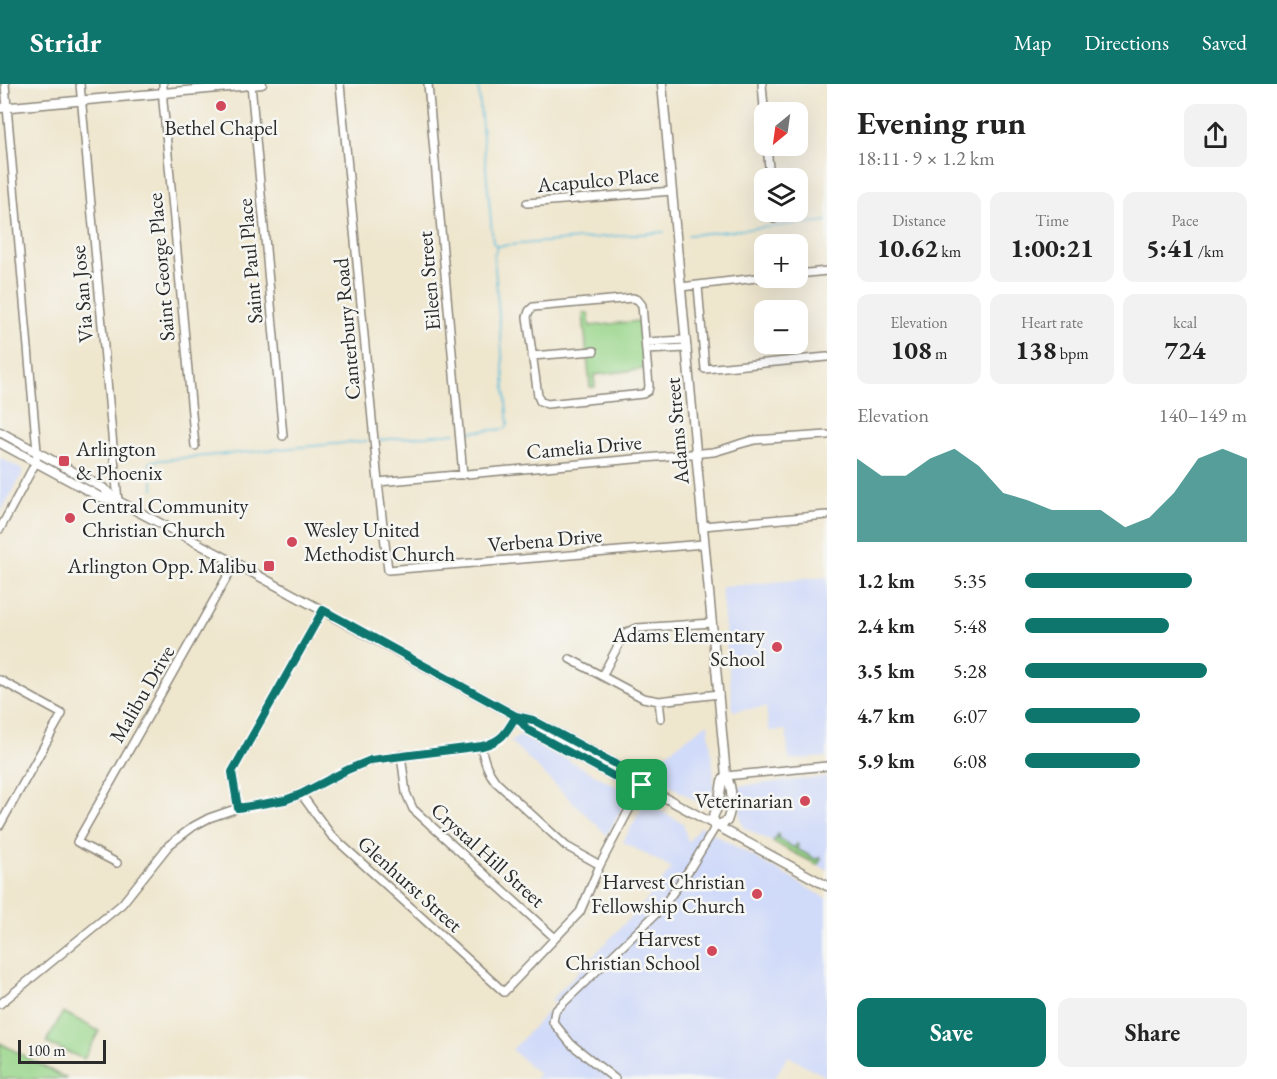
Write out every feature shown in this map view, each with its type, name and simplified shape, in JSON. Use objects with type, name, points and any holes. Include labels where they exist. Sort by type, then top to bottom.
[{"type":"main road","points":[[3,107],[163,89],[262,84]]},
{"type":"main road","name":"Adams Street","points":[[662,84],[726,776],[730,789],[731,808],[727,821],[716,826],[713,817],[718,806],[722,781],[726,776]]},
{"type":"main road","points":[[0,432],[103,488],[118,501],[516,716],[528,730],[619,779],[642,785],[827,886]]},
{"type":"main road","points":[[0,443],[100,497],[118,501]]},
{"type":"street","points":[[0,530],[36,462],[37,451],[3,107],[4,84]]},
{"type":"street","name":"Via San Jose","points":[[80,84],[118,501]]},
{"type":"street","name":"Canterbury Road","points":[[340,84],[388,570]]},
{"type":"street","name":"Eileen Street","points":[[428,84],[463,475]]},
{"type":"street","points":[[762,84],[764,102]]},
{"type":"street","name":"Saint Paul Place","points":[[251,85],[283,435]]},
{"type":"street","name":"Saint George Place","points":[[163,89],[195,446]]},
{"type":"street","name":"Acapulco Place","points":[[527,203],[672,191]]},
{"type":"street","points":[[808,273],[827,271]]},
{"type":"street","points":[[681,287],[754,278]]},
{"type":"street","points":[[698,286],[705,369],[827,357]]},
{"type":"street","points":[[633,298],[642,305],[649,386],[648,391],[643,394],[547,404],[540,401],[538,396],[532,356],[527,317],[533,307],[633,298]]},
{"type":"street","points":[[646,342],[687,344]]},
{"type":"street","points":[[646,350],[687,344]]},
{"type":"street","points":[[532,356],[594,351]]},
{"type":"street","name":"Camelia Drive","points":[[378,482],[713,452],[754,440],[827,435]]},
{"type":"street","points":[[703,526],[827,515]]},
{"type":"street","name":"Verbena Drive","points":[[388,570],[704,544]]},
{"type":"street","name":"Malibu Drive","points":[[117,863],[77,842],[235,563]]},
{"type":"street","points":[[238,808],[232,772],[323,610]]},
{"type":"street","points":[[602,676],[627,632],[637,628],[712,623]]},
{"type":"street","points":[[570,659],[644,698],[659,701],[719,694]]},
{"type":"street","points":[[0,680],[62,714],[0,825]]},
{"type":"street","points":[[659,701],[661,718]]},
{"type":"street","points":[[0,1004],[122,904],[169,845],[194,826],[238,808],[285,800],[371,760],[482,746],[499,740],[516,716]]},
{"type":"street","points":[[482,746],[485,765],[496,782],[566,846],[600,865]]},
{"type":"street","name":"Crystal Hill Street","points":[[401,755],[406,793],[413,809],[555,938]]},
{"type":"street","points":[[726,776],[827,766]]},
{"type":"street","points":[[555,938],[580,912],[600,865],[642,785]]},
{"type":"street","name":"Glenhurst Street","points":[[301,794],[331,835],[504,992],[555,938]]},
{"type":"street","points":[[615,1079],[571,1044],[553,1022],[555,1011],[662,908],[716,826]]},
{"type":"shaded area","points":[[0,458],[22,469],[22,474],[0,514]]},
{"type":"shaded area","name":"Adams Elementary School","points":[[827,577],[827,757],[789,760],[786,730],[769,731],[766,707],[733,711],[721,587]]},
{"type":"shaded area","points":[[708,723],[714,776],[712,798],[709,803],[703,805],[642,771]]},
{"type":"shaded area","points":[[518,736],[524,736],[625,791],[627,799],[607,835],[511,742]]},
{"type":"shaded area","points":[[827,777],[827,870],[745,828],[741,821],[738,786]]},
{"type":"shaded area","name":"Harvest Christian School","points":[[644,804],[683,823],[688,842],[700,826],[827,899],[827,1077],[788,1056],[774,1079],[535,1079],[539,1074],[512,1050],[555,1004],[551,1000],[645,902],[672,868],[623,842]]},
{"type":"green space","points":[[583,313],[588,313],[590,326],[639,321],[644,369],[594,375],[595,387],[590,387]]},
{"type":"green space","points":[[778,834],[778,838],[794,848],[797,844],[797,849],[817,860],[820,857],[818,865],[773,842]]},
{"type":"green space","points":[[63,1012],[99,1031],[84,1059],[46,1043]]},
{"type":"green space","points":[[0,1043],[67,1079],[0,1079]]},
{"type":"waterway","points":[[478,84],[493,243],[497,246],[664,232]]},
{"type":"waterway","points":[[688,235],[827,221]]},
{"type":"waterway","points":[[468,432],[505,429],[508,425],[494,256],[497,246]]},
{"type":"waterway","points":[[380,440],[455,433]]},
{"type":"waterway","points":[[154,489],[150,464],[152,461],[367,441]]},
{"type":"place","name":"Bethel Chapel","points":[[221,106]]},
{"type":"place","name":"Arlington & Phoenix","points":[[64,461]]},
{"type":"place","name":"Central Community Christian Church","points":[[70,518]]},
{"type":"place","name":"Wesley United Methodist Church","points":[[292,542]]},
{"type":"place","name":"Arlington Opp. Malibu","points":[[269,566]]},
{"type":"place","name":"Adams Elementary School","points":[[777,647]]},
{"type":"place","name":"Veterinarian","points":[[805,801]]},
{"type":"place","name":"Harvest Christian Fellowship Church","points":[[757,894]]},
{"type":"place","name":"Harvest Christian School","points":[[712,951]]},
{"type":"route","points":[[642,785],[619,779],[528,730],[516,716],[323,610],[232,772],[238,808],[285,800],[371,760],[493,743],[503,736],[516,716],[533,720],[625,769],[642,785]]}]
